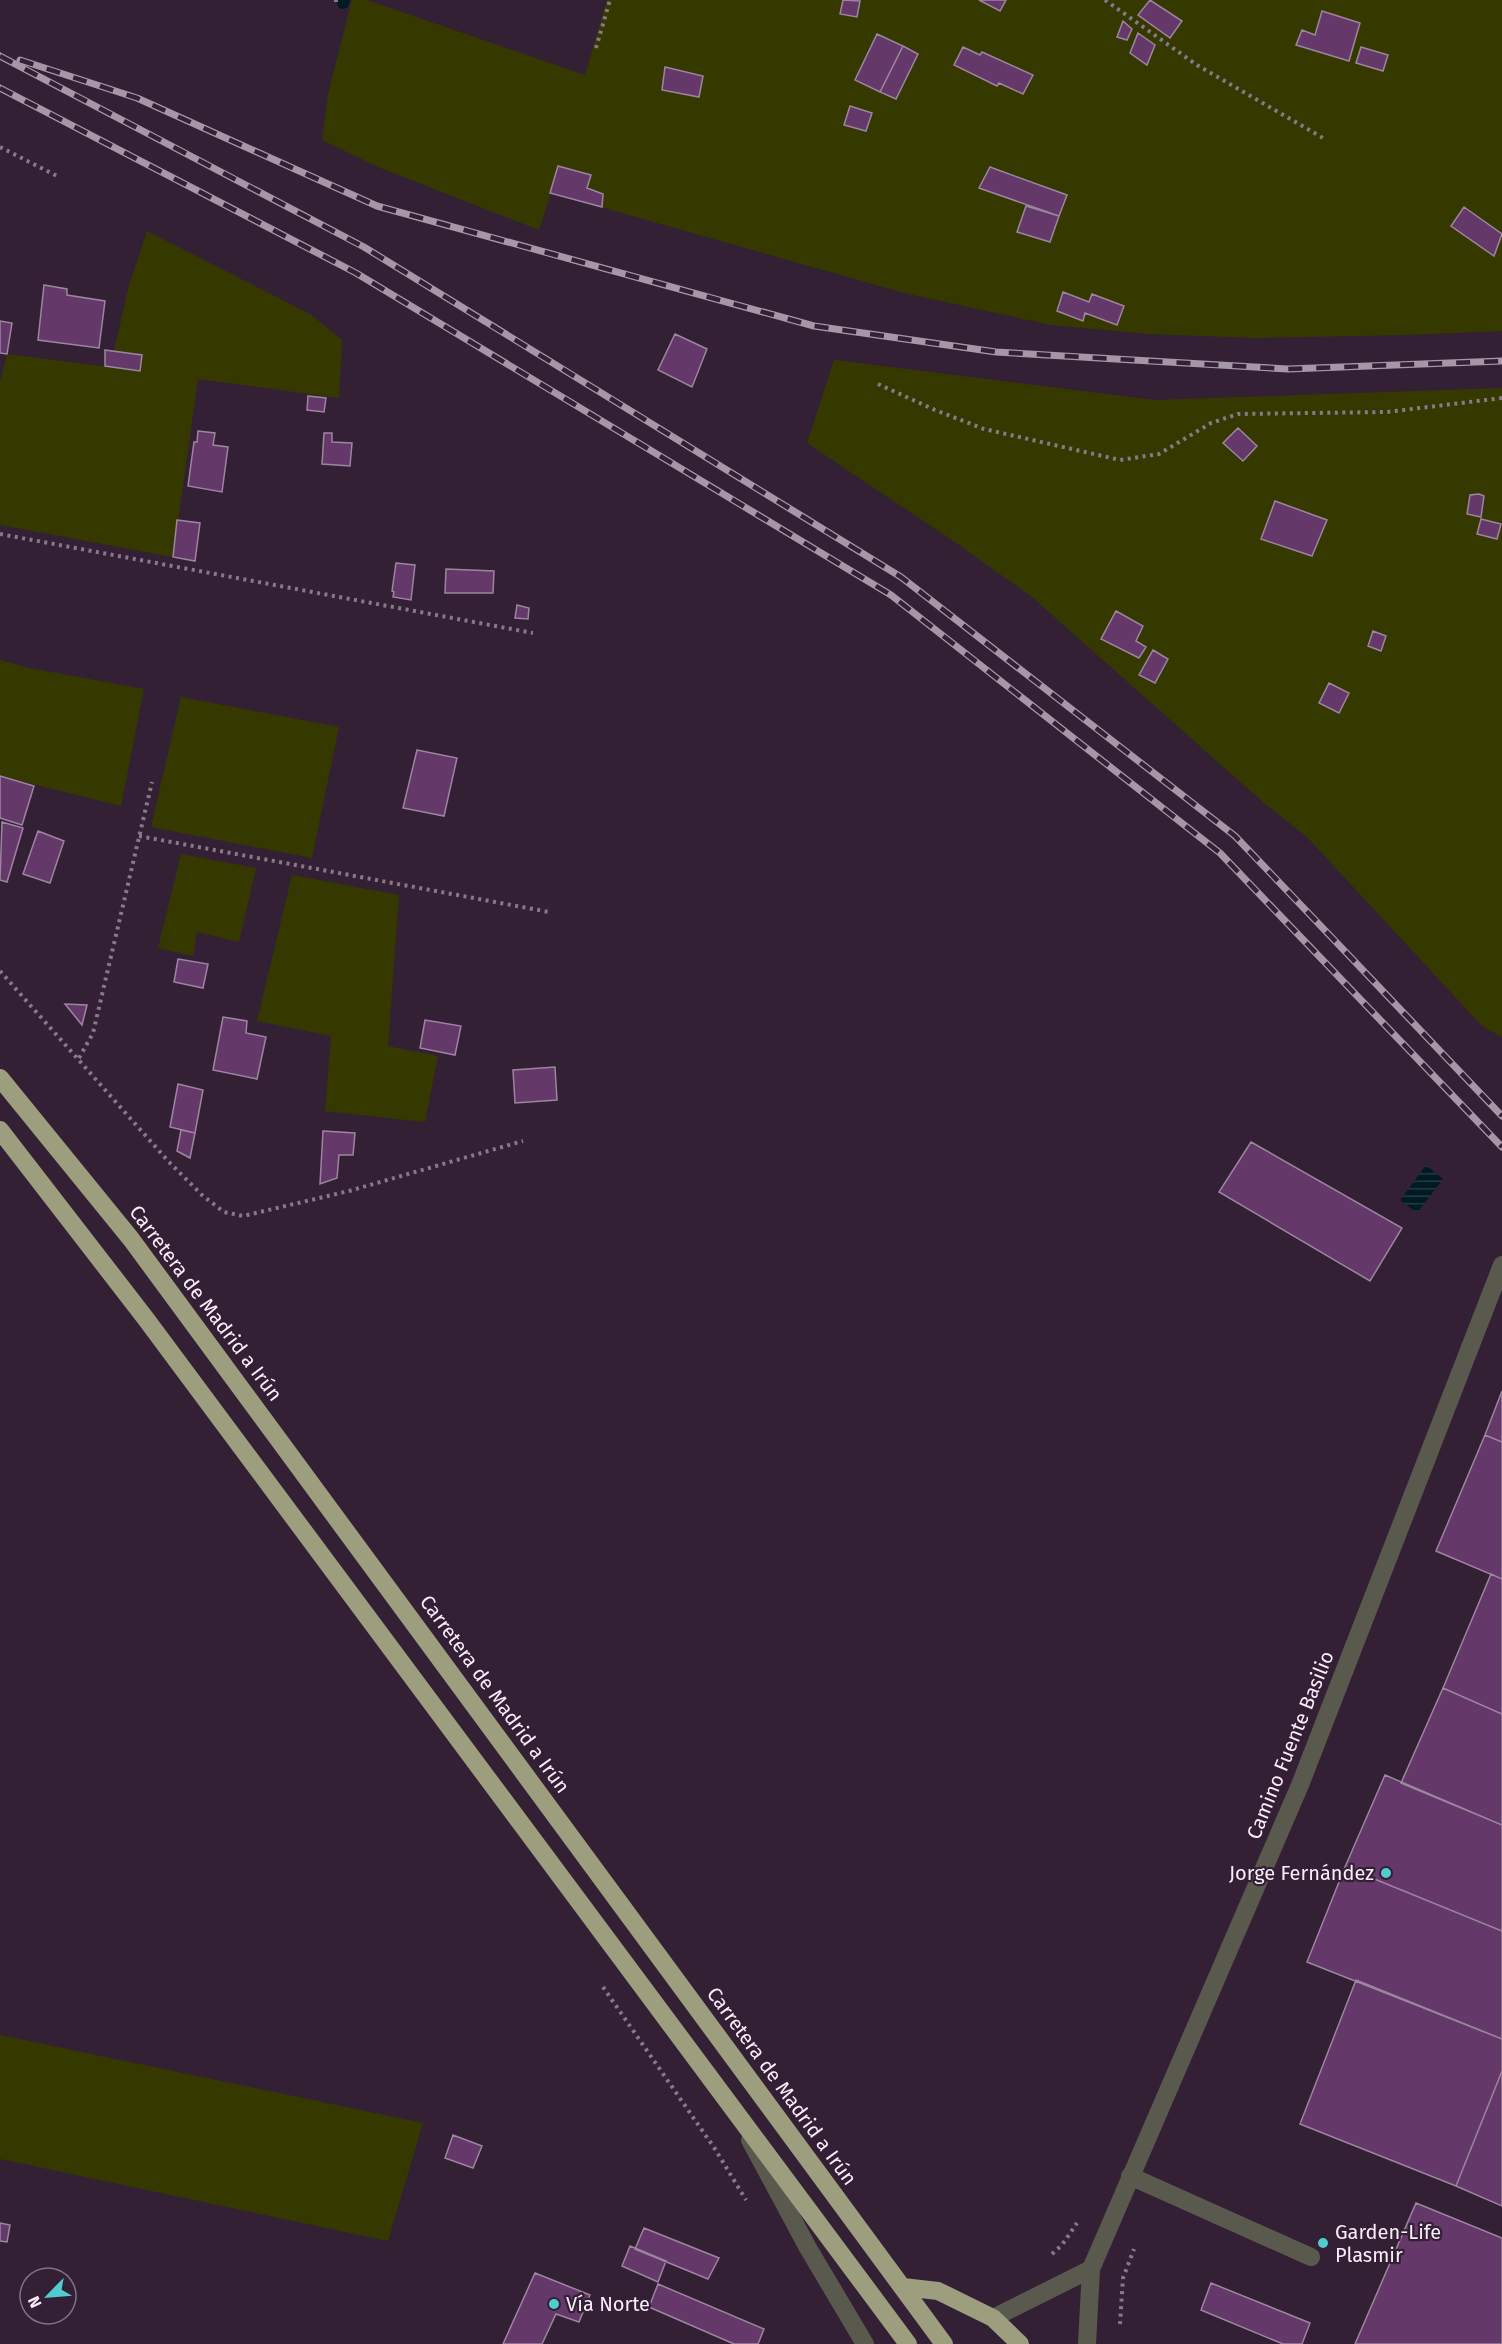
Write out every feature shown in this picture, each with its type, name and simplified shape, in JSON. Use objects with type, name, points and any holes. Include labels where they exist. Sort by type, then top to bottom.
[{"type":"highway","name":"Carretera de Madrid a Irún","points":[[0,1078],[131,1239],[944,2344]]},
{"type":"highway","points":[[0,1130],[160,1338],[908,2344]]},
{"type":"highway","points":[[903,2287],[938,2290],[993,2318],[1020,2344]]},
{"type":"street","name":"Camino Fuente Basilio","points":[[1088,2344],[1090,2269],[1300,1785],[1502,1264]]},
{"type":"street","points":[[729,2102],[808,2248],[865,2344]]},
{"type":"street","points":[[1130,2176],[1311,2257]]},
{"type":"street","points":[[993,2318],[1090,2269]]},
{"type":"path","points":[[596,48],[610,0]]},
{"type":"path","points":[[1104,0],[1197,65],[1323,138]]},
{"type":"path","points":[[0,147],[59,177]]},
{"type":"path","points":[[878,384],[984,429],[1120,460],[1159,454],[1211,423],[1238,414],[1387,412],[1502,398]]},
{"type":"path","points":[[0,534],[533,633]]},
{"type":"path","points":[[79,1058],[93,1034],[152,782]]},
{"type":"path","points":[[138,836],[549,912]]},
{"type":"path","points":[[0,971],[168,1161],[202,1195],[224,1212],[243,1216],[349,1191],[523,1141]]},
{"type":"path","points":[[1046,2259],[1062,2245],[1078,2222]]},
{"type":"path","points":[[1119,2328],[1124,2278],[1136,2245]]},
{"type":"green space","points":[[352,0],[367,0],[585,75],[607,0],[1502,0],[1502,331],[1254,338],[1149,334],[1051,325],[904,293],[551,193],[539,230],[378,167],[322,140],[328,94]]},
{"type":"green space","points":[[147,231],[310,314],[342,340],[339,398],[198,379],[173,557],[0,525],[0,382],[7,354],[140,371],[142,355],[114,351],[129,285]]},
{"type":"green space","points":[[834,360],[1154,400],[1502,388],[1502,1037],[1482,1026],[1307,837],[1264,803],[1032,597],[807,443]]},
{"type":"green space","points":[[0,660],[29,668],[144,689],[121,806],[0,776]]},
{"type":"green space","points":[[181,697],[339,727],[312,858],[151,827]]},
{"type":"green space","points":[[181,854],[256,868],[239,942],[197,932],[193,956],[158,948]]},
{"type":"green space","points":[[292,875],[399,895],[388,1046],[438,1056],[425,1122],[325,1111],[331,1036],[257,1021]]},
{"type":"green space","points":[[0,2035],[423,2123],[388,2241],[0,2159]]},
{"type":"water","points":[[1426,1165],[1443,1179],[1417,1213],[1400,1200]]},
{"type":"building","points":[[843,0],[860,1],[857,17],[840,14]]},
{"type":"building","points":[[979,0],[1006,0],[1000,11]]},
{"type":"building","points":[[1150,0],[1182,21],[1170,38],[1138,15]]},
{"type":"building","points":[[1322,11],[1360,23],[1349,61],[1296,45],[1302,30],[1315,35]]},
{"type":"building","points":[[1123,21],[1132,29],[1127,40],[1117,37]]},
{"type":"building","points":[[1138,33],[1155,45],[1147,65],[1130,53]]},
{"type":"building","points":[[877,34],[903,46],[880,92],[855,80]]},
{"type":"building","points":[[903,46],[918,54],[896,99],[880,92]]},
{"type":"building","points":[[963,47],[980,55],[982,52],[1033,75],[1023,94],[999,83],[997,86],[954,65]]},
{"type":"building","points":[[1361,47],[1388,55],[1383,71],[1356,63]]},
{"type":"building","points":[[665,67],[703,76],[699,97],[662,90]]},
{"type":"building","points":[[850,106],[872,113],[866,131],[844,125]]},
{"type":"building","points":[[558,166],[591,175],[587,188],[603,194],[602,207],[550,193]]},
{"type":"building","points":[[990,167],[1067,195],[1059,216],[979,188]]},
{"type":"building","points":[[1026,206],[1059,216],[1050,242],[1017,232]]},
{"type":"building","points":[[1464,207],[1502,234],[1494,256],[1451,226]]},
{"type":"building","points":[[44,285],[67,289],[67,295],[105,301],[99,348],[38,340]]},
{"type":"building","points":[[1063,292],[1089,302],[1092,294],[1124,306],[1117,325],[1085,313],[1083,321],[1057,311]]},
{"type":"building","points":[[0,321],[12,323],[7,354],[0,353]]},
{"type":"building","points":[[675,334],[707,349],[692,387],[658,370]]},
{"type":"building","points":[[105,350],[142,355],[140,371],[105,366]]},
{"type":"building","points":[[308,396],[326,398],[324,412],[307,410]]},
{"type":"building","points":[[1238,428],[1257,446],[1243,461],[1223,443]]},
{"type":"building","points":[[198,431],[215,433],[213,445],[228,447],[222,492],[188,486],[194,442],[197,442]]},
{"type":"building","points":[[324,433],[332,433],[332,442],[352,443],[350,466],[322,464]]},
{"type":"building","points":[[1470,495],[1484,496],[1481,517],[1467,514]]},
{"type":"building","points":[[1275,501],[1327,520],[1312,556],[1261,539]]},
{"type":"building","points":[[1481,519],[1501,524],[1497,539],[1477,534]]},
{"type":"building","points":[[177,520],[200,523],[195,561],[173,557]]},
{"type":"building","points":[[396,563],[415,565],[411,600],[393,597]]},
{"type":"building","points":[[446,569],[494,571],[493,593],[445,593]]},
{"type":"building","points":[[517,605],[529,608],[528,619],[515,618]]},
{"type":"building","points":[[1116,611],[1143,626],[1136,641],[1146,647],[1139,658],[1101,639]]},
{"type":"building","points":[[1373,631],[1386,636],[1381,651],[1368,646]]},
{"type":"building","points":[[1153,650],[1168,659],[1155,683],[1139,675]]},
{"type":"building","points":[[1329,683],[1349,693],[1339,713],[1319,703]]},
{"type":"building","points":[[417,750],[457,758],[444,816],[403,808]]},
{"type":"building","points":[[0,776],[34,786],[22,825],[0,818]]},
{"type":"building","points":[[2,822],[23,828],[7,882],[0,880]]},
{"type":"building","points":[[38,831],[64,841],[50,883],[23,874]]},
{"type":"building","points":[[178,959],[208,964],[203,988],[174,982]]},
{"type":"building","points":[[65,1004],[87,1005],[82,1025]]},
{"type":"building","points":[[223,1017],[247,1021],[246,1033],[266,1037],[257,1079],[213,1070]]},
{"type":"building","points":[[425,1020],[461,1026],[455,1055],[420,1048]]},
{"type":"building","points":[[555,1067],[557,1100],[515,1103],[513,1070]]},
{"type":"building","points":[[178,1084],[203,1090],[195,1133],[170,1127]]},
{"type":"building","points":[[181,1130],[195,1133],[190,1158],[177,1151]]},
{"type":"building","points":[[323,1131],[355,1133],[353,1155],[339,1155],[337,1178],[320,1184]]},
{"type":"building","points":[[1251,1142],[1402,1228],[1370,1281],[1219,1192]]},
{"type":"building","points":[[1502,1391],[1502,1442],[1485,1435]]},
{"type":"building","points":[[1485,1435],[1502,1442],[1502,1579],[1436,1551]]},
{"type":"building","points":[[1491,1574],[1502,1579],[1502,1714],[1443,1688]]},
{"type":"building","points":[[1443,1688],[1502,1714],[1502,1825],[1401,1783]]},
{"type":"building","points":[[1385,1775],[1502,1825],[1502,1931],[1345,1867]]},
{"type":"building","points":[[1345,1867],[1502,1931],[1502,2039],[1307,1962]]},
{"type":"building","points":[[1356,1980],[1502,2039],[1502,2071],[1456,2186],[1300,2124]]},
{"type":"building","points":[[1502,2071],[1502,2206],[1456,2186]]},
{"type":"building","points":[[453,2135],[482,2146],[473,2168],[445,2158]]},
{"type":"building","points":[[1416,2203],[1502,2238],[1502,2344],[1355,2344]]},
{"type":"building","points":[[0,2223],[10,2225],[7,2242],[0,2241]]},
{"type":"building","points":[[644,2228],[719,2258],[708,2279],[635,2249]]},
{"type":"building","points":[[630,2246],[666,2261],[658,2282],[622,2266]]},
{"type":"building","name":"Vía Norte","points":[[535,2273],[590,2295],[579,2322],[556,2314],[542,2344],[503,2344]]},
{"type":"building","points":[[1211,2283],[1310,2323],[1302,2344],[1283,2344],[1201,2310]]},
{"type":"building","points":[[658,2284],[764,2329],[758,2344],[734,2344],[649,2307]]},
{"type":"railway","points":[[0,56],[364,247],[901,577],[1235,836],[1502,1116]]},
{"type":"railway","points":[[20,60],[137,98],[377,206],[814,326],[996,352],[1288,369],[1502,361]]},
{"type":"railway","points":[[0,88],[356,273],[891,595],[1220,853],[1502,1147]]},
{"type":"place","name":"Jorge Fernández","points":[[1386,1873]]},
{"type":"place","name":"Garden-Life Plasmir","points":[[1323,2243]]},
{"type":"place","name":"Vía Norte","points":[[554,2304]]}]
